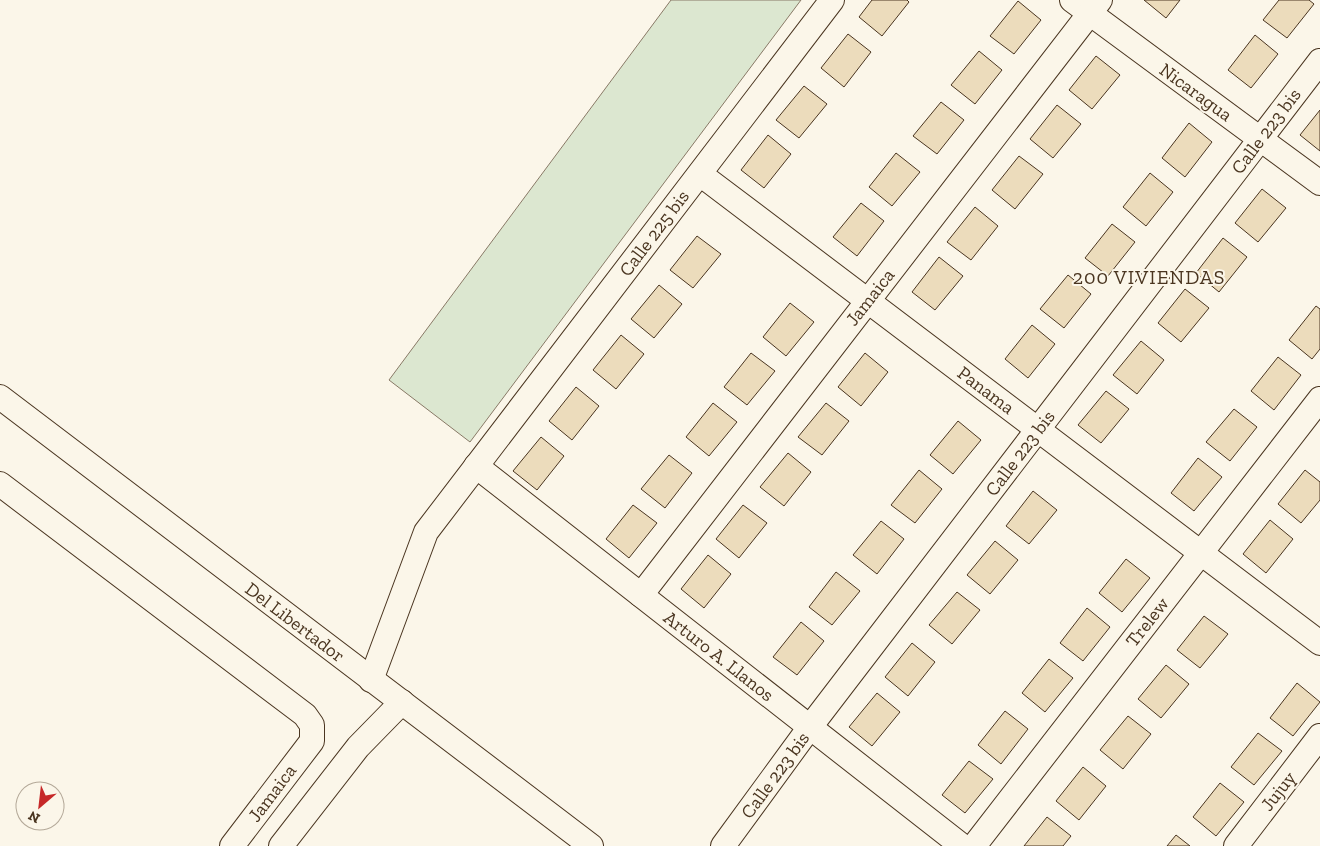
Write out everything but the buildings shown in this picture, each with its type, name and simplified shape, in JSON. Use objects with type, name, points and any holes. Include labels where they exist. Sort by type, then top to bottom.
[{"type":"street","name":"Calle 225 bis","points":[[371,680],[426,532],[832,0]]},
{"type":"street","name":"Nicaragua","points":[[1087,4],[1260,139],[1320,183]]},
{"type":"street","name":"Jamaica","points":[[641,595],[868,301],[1087,4]]},
{"type":"street","name":"Calle 223 bis","points":[[723,846],[810,727],[1320,61]]},
{"type":"street","name":"Panama","points":[[700,174],[1320,643]]},
{"type":"street","name":"Del Libertador","points":[[0,397],[591,846]]},
{"type":"street","name":"Trelew","points":[[974,846],[1320,399]]},
{"type":"street","name":"Arturo A. Llanos","points":[[476,466],[962,846]]},
{"type":"street","name":"Jamaica","points":[[0,484],[305,715],[312,725],[312,741],[232,846]]},
{"type":"street","points":[[281,846],[358,747],[402,702]]},
{"type":"street","name":"Jujuy","points":[[1236,846],[1320,736]]},
{"type":"green space","points":[[671,0],[801,0],[470,442],[389,380]]},
{"type":"district","name":"200 VIVIENDAS","points":[[1149,277]]}]
